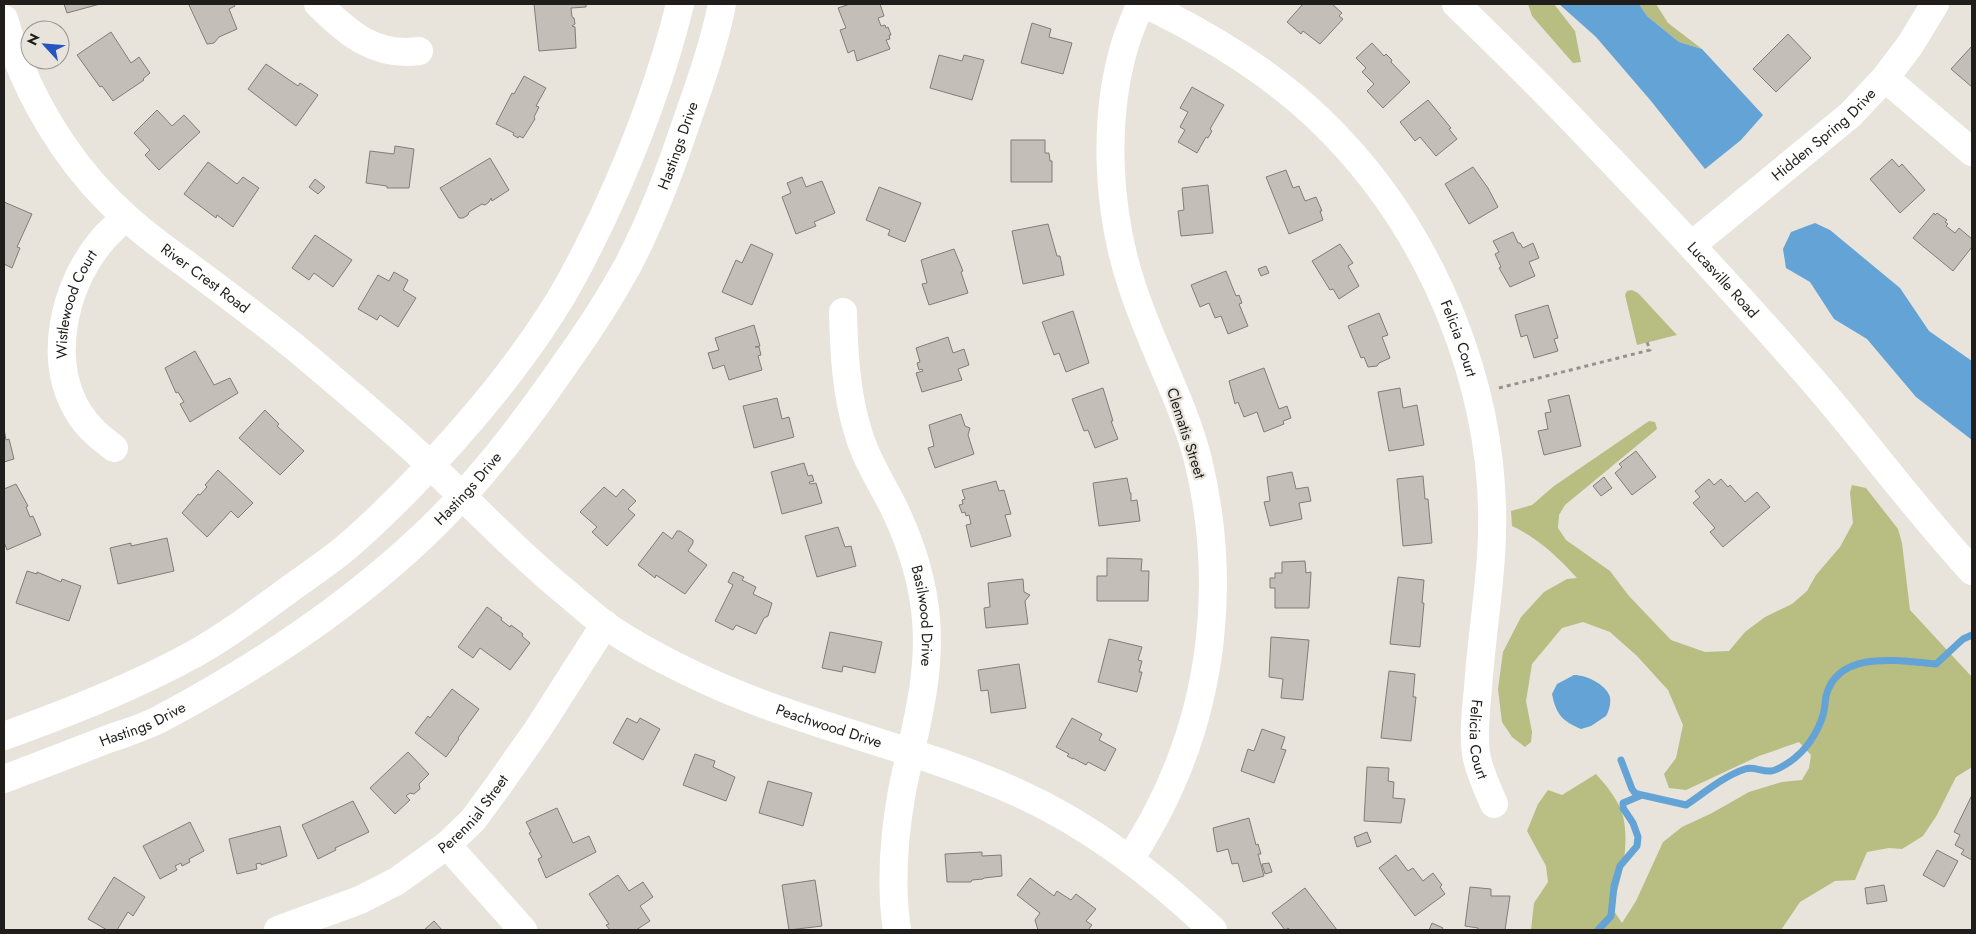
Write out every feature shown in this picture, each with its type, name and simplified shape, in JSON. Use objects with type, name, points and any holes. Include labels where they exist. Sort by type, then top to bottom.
[{"type":"street","points":[[318,4],[343,28],[372,45],[391,52],[419,51]]},
{"type":"street","points":[[4,736],[95,702],[197,652],[261,610],[339,554],[431,466],[461,433],[515,365],[552,311],[585,254],[646,120],[667,55],[680,4]]},
{"type":"street","name":"Hastings Drive","points":[[4,779],[156,721],[226,682],[294,639],[370,582],[422,536],[462,497],[509,443],[550,386],[595,322],[627,266],[650,220],[674,160],[701,80],[722,4]]},
{"type":"street","name":"Clematis Street","points":[[1130,860],[1158,812],[1180,761],[1197,709],[1209,655],[1213,622],[1213,562],[1207,504],[1197,459],[1184,416],[1133,289],[1117,225],[1111,182],[1111,138],[1116,86],[1126,43],[1140,4]]},
{"type":"street","name":"Felicia Court","points":[[1145,4],[1187,24],[1232,52],[1275,81],[1318,118],[1359,161],[1381,189],[1413,239],[1440,292],[1462,345],[1476,394],[1487,444],[1492,505],[1491,556],[1474,723],[1476,755],[1484,782],[1494,804]]},
{"type":"street","name":"Lucasville Road","points":[[1456,4],[1583,130],[1692,245],[1803,368],[1936,532],[1972,571]]},
{"type":"street","name":"Hidden Spring Drive","points":[[1692,245],[1850,115],[1885,78],[1910,45],[1934,4]]},
{"type":"street","name":"River Crest Road","points":[[4,19],[22,68],[39,104],[64,146],[90,182],[124,218],[148,238],[287,340],[394,431],[462,497]]},
{"type":"street","points":[[1885,78],[1972,152]]},
{"type":"street","name":"Wistlewood Court","points":[[114,448],[95,433],[79,414],[68,392],[62,369],[62,344],[67,310],[78,281],[89,259],[103,239],[124,218]]},
{"type":"street","name":"Basilwood Drive","points":[[843,312],[844,357],[859,435],[871,465],[895,511],[912,551],[926,619],[927,664],[921,708],[910,753],[897,825],[893,872],[897,930]]},
{"type":"street","name":"Peachwood Drive","points":[[462,497],[540,571],[605,624],[686,671],[804,720],[962,770],[1018,792],[1071,820],[1130,860],[1175,895],[1213,930]]},
{"type":"street","name":"Perennial Street","points":[[278,930],[360,900],[397,881],[447,845],[473,820],[498,786],[543,721],[605,624]]},
{"type":"street","points":[[447,845],[523,930]]},
{"type":"path","points":[[1476,394],[1650,350],[1647,342]]},
{"type":"green space","points":[[1528,4],[1554,4],[1575,31],[1581,62],[1573,63],[1532,16]]},
{"type":"green space","points":[[1639,4],[1656,4],[1668,23],[1702,49],[1679,42],[1647,16]]},
{"type":"green space","points":[[1632,290],[1638,293],[1677,335],[1637,345],[1625,295],[1627,291]]},
{"type":"green space","points":[[1649,421],[1655,422],[1657,429],[1565,505],[1559,515],[1558,528],[1566,540],[1610,571],[1629,596],[1671,640],[1705,652],[1729,651],[1745,632],[1765,617],[1792,604],[1807,591],[1816,575],[1840,547],[1853,523],[1850,493],[1852,485],[1866,488],[1898,529],[1902,543],[1910,610],[1972,677],[1972,767],[1956,777],[1937,815],[1923,836],[1902,849],[1889,848],[1867,852],[1855,880],[1835,881],[1800,902],[1781,930],[1531,930],[1534,903],[1548,882],[1546,866],[1527,831],[1538,804],[1548,790],[1562,795],[1596,774],[1616,799],[1623,816],[1626,840],[1624,863],[1612,908],[1622,923],[1636,901],[1663,842],[1682,827],[1749,792],[1782,782],[1802,780],[1809,768],[1811,755],[1799,742],[1759,756],[1686,790],[1669,788],[1664,774],[1676,758],[1683,725],[1668,690],[1637,656],[1610,632],[1583,622],[1562,628],[1532,664],[1526,701],[1532,732],[1531,742],[1525,747],[1512,737],[1502,722],[1498,689],[1503,652],[1521,617],[1544,592],[1567,579],[1577,578],[1547,549],[1530,536],[1512,526],[1511,511],[1532,505],[1554,486]]},
{"type":"water","points":[[1559,4],[1639,4],[1647,16],[1679,42],[1702,49],[1763,115],[1741,140],[1705,169],[1651,101],[1596,37]]},
{"type":"water","points":[[1815,223],[1830,230],[1900,288],[1929,331],[1972,361],[1972,440],[1916,397],[1867,339],[1834,319],[1810,282],[1786,268],[1783,249],[1791,232]]},
{"type":"water","points":[[1574,675],[1600,684],[1610,697],[1610,707],[1606,716],[1591,726],[1581,729],[1569,723],[1561,716],[1552,694],[1557,684]]},
{"type":"building","points":[[64,4],[100,4],[67,13]]},
{"type":"building","points":[[234,4],[235,6],[229,9],[237,29],[219,37],[214,43],[207,44],[189,5]]},
{"type":"building","points":[[534,4],[586,4],[586,7],[571,8],[575,24],[572,26],[575,27],[576,48],[539,51]]},
{"type":"building","points":[[850,4],[880,4],[884,16],[878,18],[881,26],[885,25],[886,28],[888,27],[891,35],[889,35],[890,39],[886,40],[890,49],[857,61],[854,50],[848,53],[840,30],[846,28],[838,8]]},
{"type":"building","points":[[1303,4],[1332,4],[1342,13],[1339,16],[1343,19],[1320,44],[1303,31],[1301,34],[1287,22]]},
{"type":"building","points":[[1032,23],[1051,29],[1049,37],[1072,43],[1063,74],[1021,63]]},
{"type":"building","points":[[111,32],[131,63],[139,57],[150,73],[144,80],[113,101],[102,86],[100,87],[77,55]]},
{"type":"building","points":[[1788,34],[1811,58],[1776,92],[1753,69]]},
{"type":"building","points":[[1372,43],[1384,56],[1386,54],[1392,60],[1391,62],[1410,82],[1383,108],[1367,91],[1374,84],[1362,72],[1366,68],[1356,58]]},
{"type":"building","points":[[1972,46],[1972,87],[1951,69]]},
{"type":"building","points":[[939,55],[962,61],[964,55],[984,60],[972,100],[930,88]]},
{"type":"building","points":[[266,64],[298,86],[300,83],[318,95],[296,126],[248,89]]},
{"type":"building","points":[[524,76],[546,88],[536,106],[539,107],[534,117],[535,119],[523,138],[519,136],[518,138],[513,135],[514,133],[496,124],[512,93],[514,94]]},
{"type":"building","points":[[1192,87],[1224,105],[1210,129],[1212,131],[1208,138],[1206,137],[1197,153],[1178,142],[1185,130],[1180,127],[1188,112],[1180,108]]},
{"type":"building","points":[[1428,100],[1451,128],[1449,129],[1457,139],[1436,156],[1420,137],[1415,141],[1400,122]]},
{"type":"building","points":[[157,110],[172,126],[184,115],[200,132],[159,170],[145,155],[150,150],[134,133]]},
{"type":"building","points":[[1011,140],[1045,140],[1045,153],[1049,153],[1050,161],[1052,161],[1052,182],[1011,182]]},
{"type":"building","points":[[395,146],[414,149],[409,188],[387,188],[387,186],[366,183],[370,151],[394,154]]},
{"type":"building","points":[[490,158],[509,190],[492,201],[491,198],[485,205],[482,204],[463,218],[459,218],[440,188]]},
{"type":"building","points":[[1892,159],[1899,167],[1902,164],[1925,190],[1900,213],[1870,179]]},
{"type":"building","points":[[208,162],[237,184],[243,177],[259,188],[233,227],[217,215],[216,218],[184,194]]},
{"type":"building","points":[[1473,167],[1488,188],[1498,207],[1469,224],[1445,184]]},
{"type":"building","points":[[1286,170],[1293,188],[1299,186],[1305,201],[1316,197],[1322,211],[1320,211],[1323,220],[1289,234],[1266,177]]},
{"type":"building","points":[[802,177],[806,187],[822,181],[835,213],[814,222],[816,226],[796,234],[782,197],[791,193],[787,183]]},
{"type":"building","points":[[315,179],[325,187],[318,194],[309,187]]},
{"type":"building","points":[[1208,185],[1213,233],[1181,236],[1178,211],[1184,210],[1182,188]]},
{"type":"building","points":[[879,187],[921,203],[905,242],[888,235],[890,230],[866,220]]},
{"type":"building","points":[[4,202],[32,214],[17,247],[20,248],[12,268],[4,264]]},
{"type":"building","points":[[1934,213],[1947,220],[1945,222],[1948,224],[1946,226],[1955,233],[1959,228],[1972,239],[1972,247],[1953,271],[1913,238]]},
{"type":"building","points":[[1048,224],[1057,256],[1060,256],[1064,275],[1023,284],[1012,231]]},
{"type":"building","points":[[1513,232],[1518,243],[1523,248],[1533,243],[1539,258],[1529,262],[1535,276],[1510,287],[1499,268],[1501,267],[1495,254],[1499,252],[1493,241]]},
{"type":"building","points":[[315,235],[352,260],[333,287],[314,273],[309,280],[292,268]]},
{"type":"building","points":[[751,244],[773,254],[752,305],[722,292],[736,260],[742,263]]},
{"type":"building","points":[[1340,244],[1353,263],[1348,266],[1359,286],[1339,299],[1333,289],[1330,290],[1312,261]]},
{"type":"building","points":[[954,249],[963,271],[961,272],[968,293],[929,305],[922,284],[927,283],[921,260]]},
{"type":"building","points":[[1266,266],[1269,273],[1261,276],[1258,269]]},
{"type":"building","points":[[1226,271],[1236,296],[1239,295],[1242,303],[1239,304],[1248,326],[1228,334],[1221,316],[1215,318],[1209,303],[1200,307],[1191,285]]},
{"type":"building","points":[[394,272],[408,280],[403,290],[416,298],[398,327],[380,315],[377,320],[358,309],[378,275],[389,281]]},
{"type":"building","points":[[1548,305],[1558,338],[1554,339],[1558,351],[1534,358],[1527,335],[1521,337],[1515,315]]},
{"type":"building","points":[[1073,311],[1089,363],[1066,372],[1059,353],[1054,355],[1042,322]]},
{"type":"building","points":[[1379,313],[1388,335],[1382,337],[1390,358],[1379,363],[1377,366],[1368,367],[1364,357],[1361,358],[1348,326]]},
{"type":"building","points":[[754,325],[760,346],[755,347],[759,347],[761,355],[758,356],[762,370],[729,380],[724,365],[713,369],[708,353],[719,350],[715,338]]},
{"type":"building","points":[[948,337],[953,353],[964,349],[969,365],[958,369],[962,380],[922,392],[916,373],[923,371],[922,369],[919,370],[917,363],[920,362],[916,348]]},
{"type":"building","points":[[195,351],[214,385],[230,378],[238,393],[190,422],[180,404],[184,402],[178,392],[176,393],[165,368]]},
{"type":"building","points":[[1264,368],[1279,409],[1287,406],[1291,418],[1283,421],[1284,424],[1264,432],[1257,412],[1244,417],[1238,402],[1235,404],[1229,381]]},
{"type":"building","points":[[1103,388],[1113,421],[1111,421],[1118,439],[1095,448],[1088,430],[1084,431],[1072,399]]},
{"type":"building","points":[[1400,388],[1403,408],[1417,405],[1424,445],[1389,451],[1378,392]]},
{"type":"building","points":[[1569,395],[1581,446],[1544,455],[1538,431],[1548,429],[1545,413],[1551,412],[1548,400]]},
{"type":"building","points":[[777,398],[782,419],[789,417],[794,437],[754,448],[743,406]]},
{"type":"building","points":[[265,410],[279,424],[277,426],[304,451],[280,475],[239,438]]},
{"type":"building","points":[[961,414],[965,426],[970,428],[968,435],[974,454],[935,468],[928,448],[934,446],[929,425]]},
{"type":"building","points":[[4,429],[6,440],[9,439],[14,459],[4,462]]},
{"type":"building","points":[[1636,451],[1656,477],[1632,495],[1615,473],[1622,467],[1619,464]]},
{"type":"building","points":[[804,463],[808,476],[812,475],[814,481],[809,482],[810,484],[816,483],[822,503],[782,514],[771,472]]},
{"type":"building","points":[[218,470],[253,503],[238,518],[231,511],[207,537],[182,513],[198,494],[200,495],[207,487],[205,485]]},
{"type":"building","points":[[1292,472],[1296,489],[1308,487],[1311,501],[1299,503],[1302,519],[1270,526],[1264,502],[1270,501],[1267,477]]},
{"type":"building","points":[[1423,476],[1425,499],[1428,499],[1432,543],[1403,546],[1397,479]]},
{"type":"building","points":[[1604,477],[1612,488],[1601,496],[1593,486]]},
{"type":"building","points":[[1127,478],[1131,501],[1137,500],[1140,521],[1099,526],[1093,483]]},
{"type":"building","points":[[1709,479],[1714,485],[1721,479],[1728,487],[1730,485],[1745,502],[1757,492],[1770,507],[1723,547],[1710,532],[1715,528],[1693,503],[1700,497],[1695,491]]},
{"type":"building","points":[[996,481],[999,491],[1004,490],[1011,514],[1005,515],[1011,536],[971,547],[966,525],[971,524],[969,515],[966,516],[965,512],[962,513],[959,505],[963,504],[962,500],[965,499],[962,490]]},
{"type":"building","points":[[16,484],[28,506],[26,507],[30,517],[33,516],[41,535],[7,550],[4,542],[4,489]]},
{"type":"building","points":[[604,487],[616,497],[623,489],[636,501],[628,509],[635,515],[607,546],[592,532],[597,527],[580,512]]},
{"type":"building","points":[[838,527],[845,547],[851,546],[856,566],[817,577],[805,536]]},
{"type":"building","points":[[677,531],[693,540],[688,551],[707,565],[685,594],[656,575],[655,578],[638,565],[663,532],[672,539]]},
{"type":"building","points":[[167,538],[174,571],[118,584],[110,548],[131,543],[131,546]]},
{"type":"building","points":[[1107,558],[1142,559],[1141,571],[1149,571],[1148,601],[1097,601],[1097,576],[1107,576]]},
{"type":"building","points":[[1305,561],[1306,573],[1311,572],[1309,608],[1275,608],[1275,588],[1270,588],[1270,578],[1275,578],[1275,573],[1282,573],[1282,562]]},
{"type":"building","points":[[27,571],[37,574],[37,572],[61,582],[62,579],[81,586],[69,621],[16,603]]},
{"type":"building","points":[[733,572],[744,577],[742,580],[756,587],[753,594],[772,603],[768,616],[764,618],[756,634],[736,625],[733,630],[715,621],[733,585],[728,582]]},
{"type":"building","points":[[1398,577],[1424,580],[1420,647],[1390,644]]},
{"type":"building","points":[[1023,579],[1024,592],[1030,595],[1025,601],[1028,624],[986,628],[984,608],[990,607],[988,583]]},
{"type":"building","points":[[487,607],[502,618],[501,620],[510,627],[511,625],[523,634],[522,636],[530,643],[510,670],[480,648],[473,658],[458,647]]},
{"type":"building","points":[[830,632],[882,642],[875,673],[843,666],[842,672],[822,668]]},
{"type":"building","points":[[1271,637],[1309,640],[1303,700],[1281,698],[1283,679],[1269,677]]},
{"type":"building","points":[[1109,639],[1142,647],[1138,660],[1142,661],[1139,672],[1142,672],[1137,692],[1098,682]]},
{"type":"building","points":[[1019,664],[1026,708],[991,713],[988,690],[981,691],[978,670]]},
{"type":"building","points":[[1389,671],[1415,674],[1413,697],[1416,697],[1411,741],[1381,738]]},
{"type":"building","points":[[452,689],[479,709],[446,757],[415,733],[428,716],[430,718]]},
{"type":"building","points":[[627,718],[637,723],[640,718],[660,729],[643,760],[613,743]]},
{"type":"building","points":[[1072,718],[1102,734],[1099,740],[1116,749],[1105,771],[1088,762],[1086,765],[1073,759],[1067,756],[1069,754],[1056,747]]},
{"type":"building","points":[[1262,729],[1285,737],[1281,749],[1286,750],[1274,783],[1241,771],[1248,749],[1254,751]]},
{"type":"building","points":[[408,752],[429,774],[419,784],[420,789],[414,794],[410,793],[406,796],[410,800],[395,814],[370,788]]},
{"type":"building","points":[[695,754],[715,761],[713,767],[735,777],[726,801],[683,785]]},
{"type":"building","points":[[1367,767],[1389,768],[1388,781],[1394,782],[1393,798],[1405,799],[1401,823],[1364,821]]},
{"type":"building","points":[[768,781],[812,793],[803,826],[759,813]]},
{"type":"building","points":[[1972,795],[1972,860],[1961,854],[1964,850],[1955,845],[1960,835],[1954,832]]},
{"type":"building","points":[[353,801],[369,832],[335,848],[336,850],[318,859],[302,825]]},
{"type":"building","points":[[557,808],[573,843],[589,836],[596,852],[546,878],[538,859],[542,857],[529,833],[531,832],[526,822]]},
{"type":"building","points":[[1249,818],[1256,845],[1258,844],[1261,854],[1258,854],[1264,876],[1243,882],[1238,863],[1232,864],[1228,849],[1217,852],[1213,828]]},
{"type":"building","points":[[190,822],[204,851],[189,859],[190,862],[182,866],[181,863],[175,866],[177,870],[160,879],[143,846]]},
{"type":"building","points":[[280,826],[287,856],[261,865],[261,863],[256,864],[257,869],[237,874],[229,839]]},
{"type":"building","points":[[1367,832],[1371,842],[1357,847],[1354,837]]},
{"type":"building","points":[[1937,850],[1958,861],[1944,887],[1923,875]]},
{"type":"building","points":[[982,852],[982,856],[1001,855],[1002,876],[972,880],[971,882],[947,882],[945,854]]},
{"type":"building","points":[[1396,855],[1408,871],[1413,868],[1423,881],[1433,873],[1442,885],[1440,887],[1445,894],[1415,916],[1379,868]]},
{"type":"building","points":[[1269,863],[1272,872],[1265,874],[1262,864]]},
{"type":"building","points":[[618,875],[629,891],[643,882],[653,897],[640,906],[650,921],[636,930],[610,930],[606,925],[609,924],[589,894]]},
{"type":"building","points":[[114,877],[145,897],[133,916],[128,912],[117,930],[107,930],[88,919]]},
{"type":"building","points":[[1030,878],[1054,896],[1057,891],[1071,900],[1076,894],[1096,909],[1086,921],[1092,925],[1088,930],[1038,930],[1035,920],[1040,913],[1017,895]]},
{"type":"building","points":[[815,880],[822,926],[789,930],[782,885]]},
{"type":"building","points":[[1884,885],[1887,901],[1867,904],[1865,888]]},
{"type":"building","points":[[1470,887],[1491,889],[1491,896],[1510,896],[1505,930],[1478,930],[1478,928],[1465,926]]},
{"type":"building","points":[[1305,888],[1337,930],[1290,930],[1288,928],[1285,930],[1272,913]]},
{"type":"building","points":[[434,921],[442,930],[424,930]]},
{"type":"building","points":[[1432,923],[1443,928],[1442,930],[1429,930]]},
{"type":"waterway","points":[[1598,930],[1611,916],[1614,886],[1620,866],[1637,846],[1638,837],[1633,823],[1623,808],[1623,803],[1642,795],[1686,805],[1737,772],[1748,768],[1768,771],[1777,769],[1795,758],[1809,742],[1821,720],[1826,696],[1833,681],[1843,671],[1857,664],[1872,661],[1889,660],[1936,664],[1963,639],[1972,635]]},
{"type":"waterway","points":[[1621,760],[1632,789],[1635,793],[1642,795]]}]
